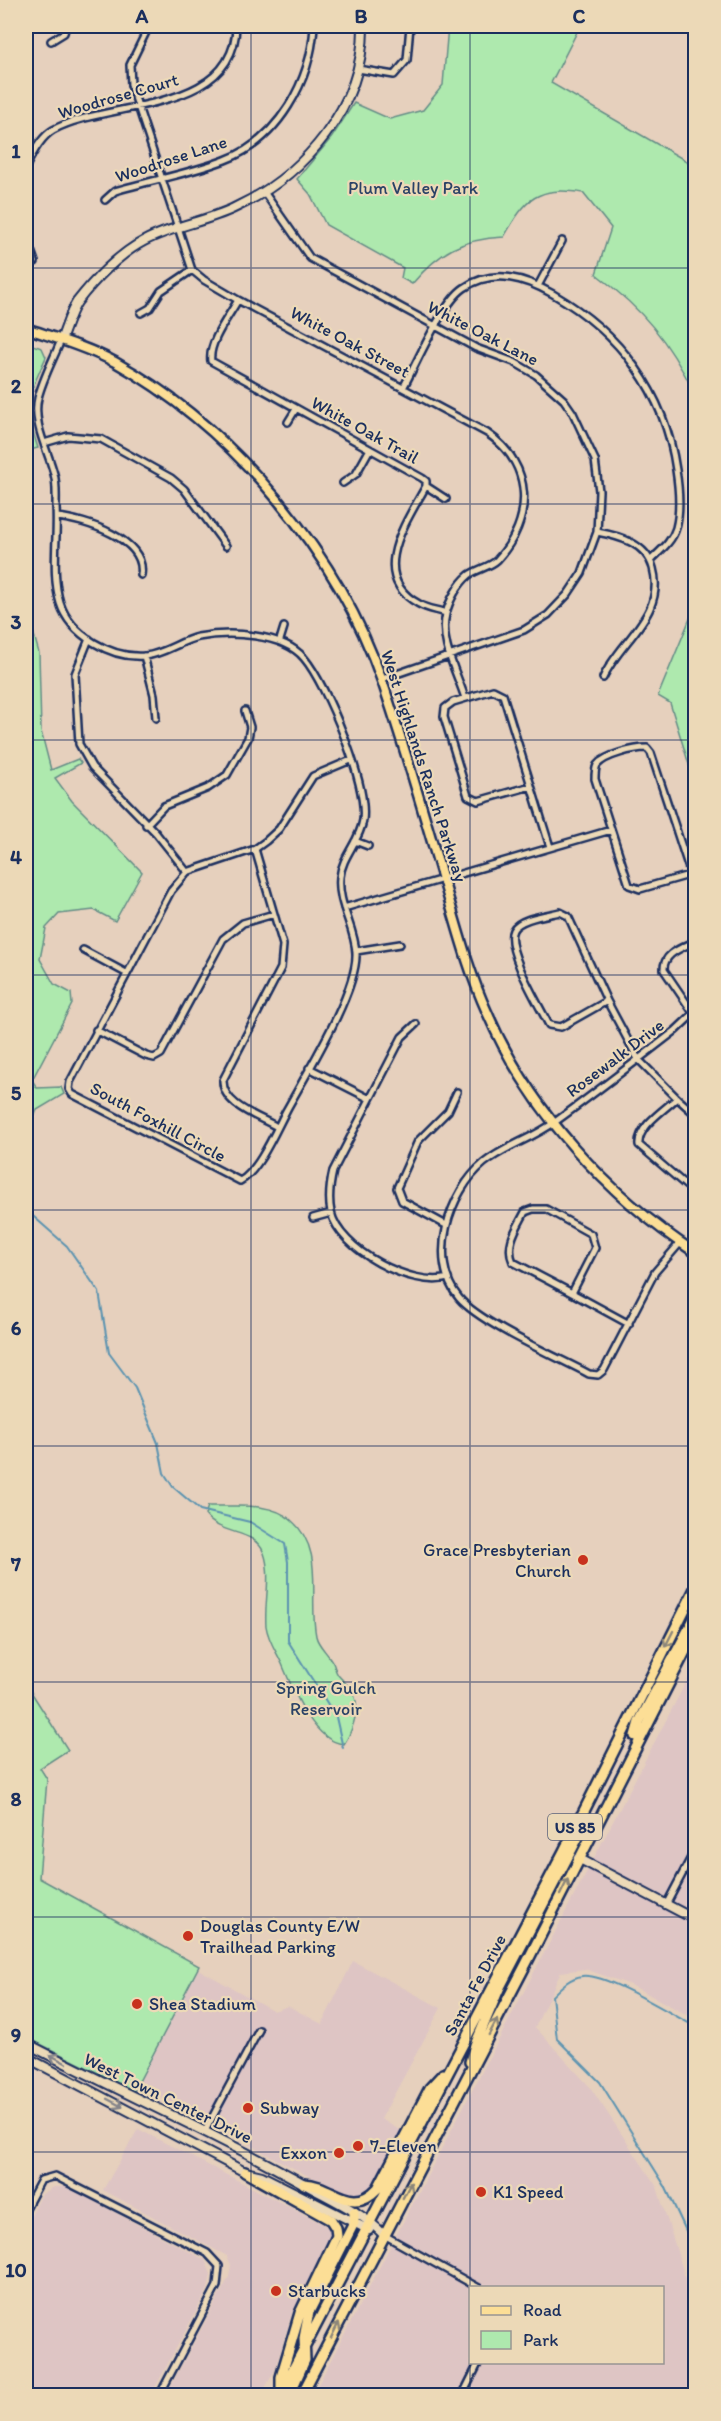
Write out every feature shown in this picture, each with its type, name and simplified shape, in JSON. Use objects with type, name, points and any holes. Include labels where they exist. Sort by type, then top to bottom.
[{"type":"highway","name":"Santa Fe Drive","points":[[304,2346],[581,1816],[696,1587]]},
{"type":"highway","points":[[629,1758],[639,1722],[696,1615]]},
{"type":"highway","name":"Santa Fe Drive","points":[[301,2396],[696,1630]]},
{"type":"highway","points":[[466,2079],[475,2045],[499,1989],[583,1828],[584,1823],[581,1816]]},
{"type":"highway","points":[[304,2184],[317,2184],[349,2200],[358,2201],[372,2194],[378,2188],[430,2088],[451,2066]]},
{"type":"highway","points":[[245,2172],[331,2220],[336,2228],[333,2248],[300,2313],[281,2377],[283,2394]]},
{"type":"highway","points":[[283,2394],[305,2360],[304,2346],[309,2312],[354,2223],[354,2212]]},
{"type":"main road","name":"West Highlands Ranch Parkway","points":[[26,328],[114,362],[216,435],[277,498],[333,576],[357,622],[381,679],[443,878],[465,959],[488,1015],[516,1067],[554,1123],[608,1183],[680,1243],[696,1253]]},
{"type":"street","points":[[51,41],[63,33],[66,26]]},
{"type":"street","points":[[141,313],[150,308],[162,291],[192,270],[131,85],[130,65],[149,26]]},
{"type":"street","name":"Woodrose Court","points":[[26,167],[34,152],[51,131],[70,123],[138,108],[187,93],[211,77],[226,60],[236,26]]},
{"type":"street","name":"Woodrose Lane","points":[[105,200],[115,192],[227,160],[258,141],[281,116],[297,93],[308,64],[314,26]]},
{"type":"street","points":[[284,627],[280,640],[250,635],[199,637],[144,656],[115,653],[88,639],[68,620],[60,602],[56,571],[55,477],[37,419],[38,398],[76,304],[115,262],[143,241],[202,221],[264,192],[295,171],[317,147],[350,92],[358,69],[363,26]]},
{"type":"street","points":[[358,69],[394,75],[407,60],[410,26]]},
{"type":"street","name":"White Oak Lane","points":[[264,192],[310,258],[476,348],[525,368],[564,400],[581,426],[595,460],[599,491],[597,532],[582,573],[568,594],[548,615],[524,630],[381,679]]},
{"type":"street","points":[[26,236],[35,262]]},
{"type":"street","points":[[538,286],[562,241]]},
{"type":"street","name":"White Oak Street","points":[[192,270],[204,280],[238,300],[494,438],[510,456],[524,488],[523,517],[513,540],[495,562],[469,575],[455,592],[446,613],[443,629],[465,698]]},
{"type":"street","points":[[403,388],[453,298],[464,288],[483,279],[510,276],[538,286],[587,316],[615,341],[646,381],[662,414],[674,459],[679,502],[675,530],[667,544],[651,560]]},
{"type":"street","name":"White Oak Trail","points":[[238,300],[210,354],[211,361],[422,478],[426,481],[426,486],[446,499]]},
{"type":"street","name":"White Oak Trail","points":[[288,422],[296,409]]},
{"type":"street","points":[[44,442],[68,436],[101,440],[171,478],[184,489],[226,546]]},
{"type":"street","points":[[343,483],[356,474],[370,449]]},
{"type":"street","points":[[426,486],[397,540],[393,554],[394,573],[403,591],[420,605],[446,613]]},
{"type":"street","points":[[57,517],[83,520],[120,539],[138,554],[143,565],[141,575]]},
{"type":"street","points":[[597,532],[622,537],[635,545],[651,560],[656,592],[650,611],[635,635],[609,666],[603,678]]},
{"type":"street","points":[[88,639],[75,674],[79,744],[92,767],[187,872],[255,849],[279,829],[313,776],[351,760]]},
{"type":"street","name":"South Foxhill Circle","points":[[187,872],[171,891],[126,973],[70,1082],[69,1089],[72,1094],[240,1181],[249,1177],[352,984],[356,951],[339,879],[342,865],[363,821],[363,803],[335,711],[318,677],[303,656],[280,640]]},
{"type":"street","points":[[144,656],[154,695],[156,718]]},
{"type":"street","points":[[531,786],[478,801],[468,796],[444,717],[445,708],[453,702],[493,690],[503,695],[550,847]]},
{"type":"street","points":[[146,825],[164,806],[208,788],[227,775],[248,738],[250,727],[245,711]]},
{"type":"street","points":[[689,875],[635,890],[625,878],[595,779],[596,767],[602,760],[639,748],[646,748],[654,759],[689,875],[696,890]]},
{"type":"street","points":[[344,908],[611,830]]},
{"type":"street","points":[[355,841],[368,846]]},
{"type":"street","points":[[255,849],[283,945],[280,968],[223,1080],[222,1090],[228,1099],[277,1127]]},
{"type":"street","points":[[607,1001],[561,1028],[549,1025],[524,977],[511,941],[513,931],[518,924],[560,912],[568,916],[607,1001],[638,1059],[696,1115]]},
{"type":"street","points":[[96,1030],[154,1058],[160,1054],[223,939],[243,923],[274,914]]},
{"type":"street","points":[[694,1015],[664,970],[663,963],[668,956],[696,941]]},
{"type":"street","points":[[356,951],[400,944]]},
{"type":"street","points":[[83,950],[126,973]]},
{"type":"street","name":"Rosewalk Drive","points":[[446,1225],[470,1179],[482,1165],[499,1152],[530,1140],[694,1015]]},
{"type":"street","points":[[416,1024],[402,1036],[333,1171],[329,1190],[331,1213],[344,1235],[366,1256],[415,1280],[438,1281],[448,1278]]},
{"type":"street","points":[[309,1068],[370,1099]]},
{"type":"street","points":[[457,1092],[448,1111],[418,1141],[397,1188],[402,1201],[446,1225],[442,1254],[448,1278],[452,1289],[473,1312],[589,1374],[598,1375],[604,1370],[655,1272],[680,1243]]},
{"type":"street","points":[[677,1098],[642,1131],[639,1145],[696,1194]]},
{"type":"street","points":[[572,1293],[596,1248],[591,1234],[546,1209],[525,1212],[510,1242],[509,1253],[513,1262],[629,1324]]},
{"type":"street","points":[[313,1218],[331,1213]]},
{"type":"street","points":[[666,1905],[696,1848]]},
{"type":"street","points":[[578,1858],[696,1920]]},
{"type":"street","points":[[205,2131],[259,2030]]},
{"type":"street","name":"West Town Center Drive","points":[[26,2043],[205,2131],[304,2184],[354,2212],[384,2235]]},
{"type":"street","name":"West Town Center Drive","points":[[26,2057],[245,2172],[262,2176],[354,2223],[367,2224]]},
{"type":"street","points":[[26,2208],[41,2180],[55,2176],[207,2253],[219,2266],[217,2286],[159,2396]]},
{"type":"street","points":[[384,2235],[475,2286]]},
{"type":"street","points":[[462,2396],[478,2364]]},
{"type":"shaded area","points":[[695,1665],[695,2019],[631,1985],[585,1969],[561,1972],[535,2027],[590,2087],[657,2187],[695,2309],[695,2364],[687,2388],[695,2395],[312,2396]]},
{"type":"shaded area","points":[[353,1961],[441,2008],[381,2119],[403,2132],[376,2185],[364,2195],[348,2197],[137,2085],[198,1969],[274,2011],[288,2006],[322,2024]]},
{"type":"shaded area","points":[[138,2129],[334,2230],[292,2313],[275,2370],[261,2395],[166,2395],[229,2277],[231,2265],[227,2256],[103,2190]]},
{"type":"shaded area","points":[[54,2187],[67,2187],[205,2260],[211,2274],[208,2289],[151,2395],[26,2395],[26,2226],[42,2194]]},
{"type":"green space","name":"Plum Valley Park","points":[[448,26],[580,26],[551,83],[695,166],[695,394],[675,358],[653,328],[628,301],[596,274],[611,228],[583,193],[554,191],[534,198],[519,213],[504,237],[475,241],[452,249],[432,263],[412,284],[401,278],[403,268],[326,225],[310,194],[297,179],[332,137],[354,103],[390,119],[423,110],[443,85]]},
{"type":"green space","points":[[26,343],[42,348],[46,357],[29,402],[30,421],[38,448],[26,451]]},
{"type":"green space","points":[[695,582],[696,784],[670,703],[658,696],[691,616]]},
{"type":"green space","points":[[26,606],[39,653],[41,731],[51,770],[78,759],[81,763],[55,778],[72,801],[142,872],[115,921],[94,910],[59,914],[46,928],[40,959],[54,984],[71,993],[72,1004],[32,1080],[37,1088],[61,1087],[64,1094],[37,1110],[26,1136]]},
{"type":"green space","name":"Spring Gulch Reservoir","points":[[208,1506],[251,1506],[273,1510],[291,1520],[302,1532],[309,1545],[312,1560],[314,1621],[317,1640],[356,1701],[353,1724],[344,1744],[333,1741],[313,1724],[298,1699],[270,1641],[266,1626],[268,1580],[264,1553],[253,1540],[212,1522],[205,1515]]},
{"type":"green space","points":[[26,1684],[68,1750],[40,1768],[47,1779],[39,1878],[199,1966],[134,2091],[26,2037]]},
{"type":"waterway","points":[[26,1210],[67,1246],[99,1292],[109,1353],[135,1388],[158,1443],[164,1473],[173,1487],[200,1510],[250,1522],[285,1544],[288,1562],[288,1641],[336,1717],[343,1748]]},
{"type":"waterway","points":[[696,2027],[623,1988],[593,1977],[582,1976],[573,1979],[552,1996],[557,2039],[600,2082],[665,2186],[696,2252]]},
{"type":"place","name":"Grace Presbyterian Church","points":[[583,1560]]},
{"type":"place","name":"Douglas County E/W Trailhead Parking","points":[[188,1936]]},
{"type":"place","name":"Shea Stadium","points":[[137,2004]]},
{"type":"place","name":"Subway","points":[[248,2108]]},
{"type":"place","name":"7-Eleven","points":[[358,2146]]},
{"type":"place","name":"Exxon","points":[[339,2153]]},
{"type":"place","name":"K1 Speed","points":[[481,2192]]},
{"type":"place","name":"Starbucks","points":[[276,2291]]}]
